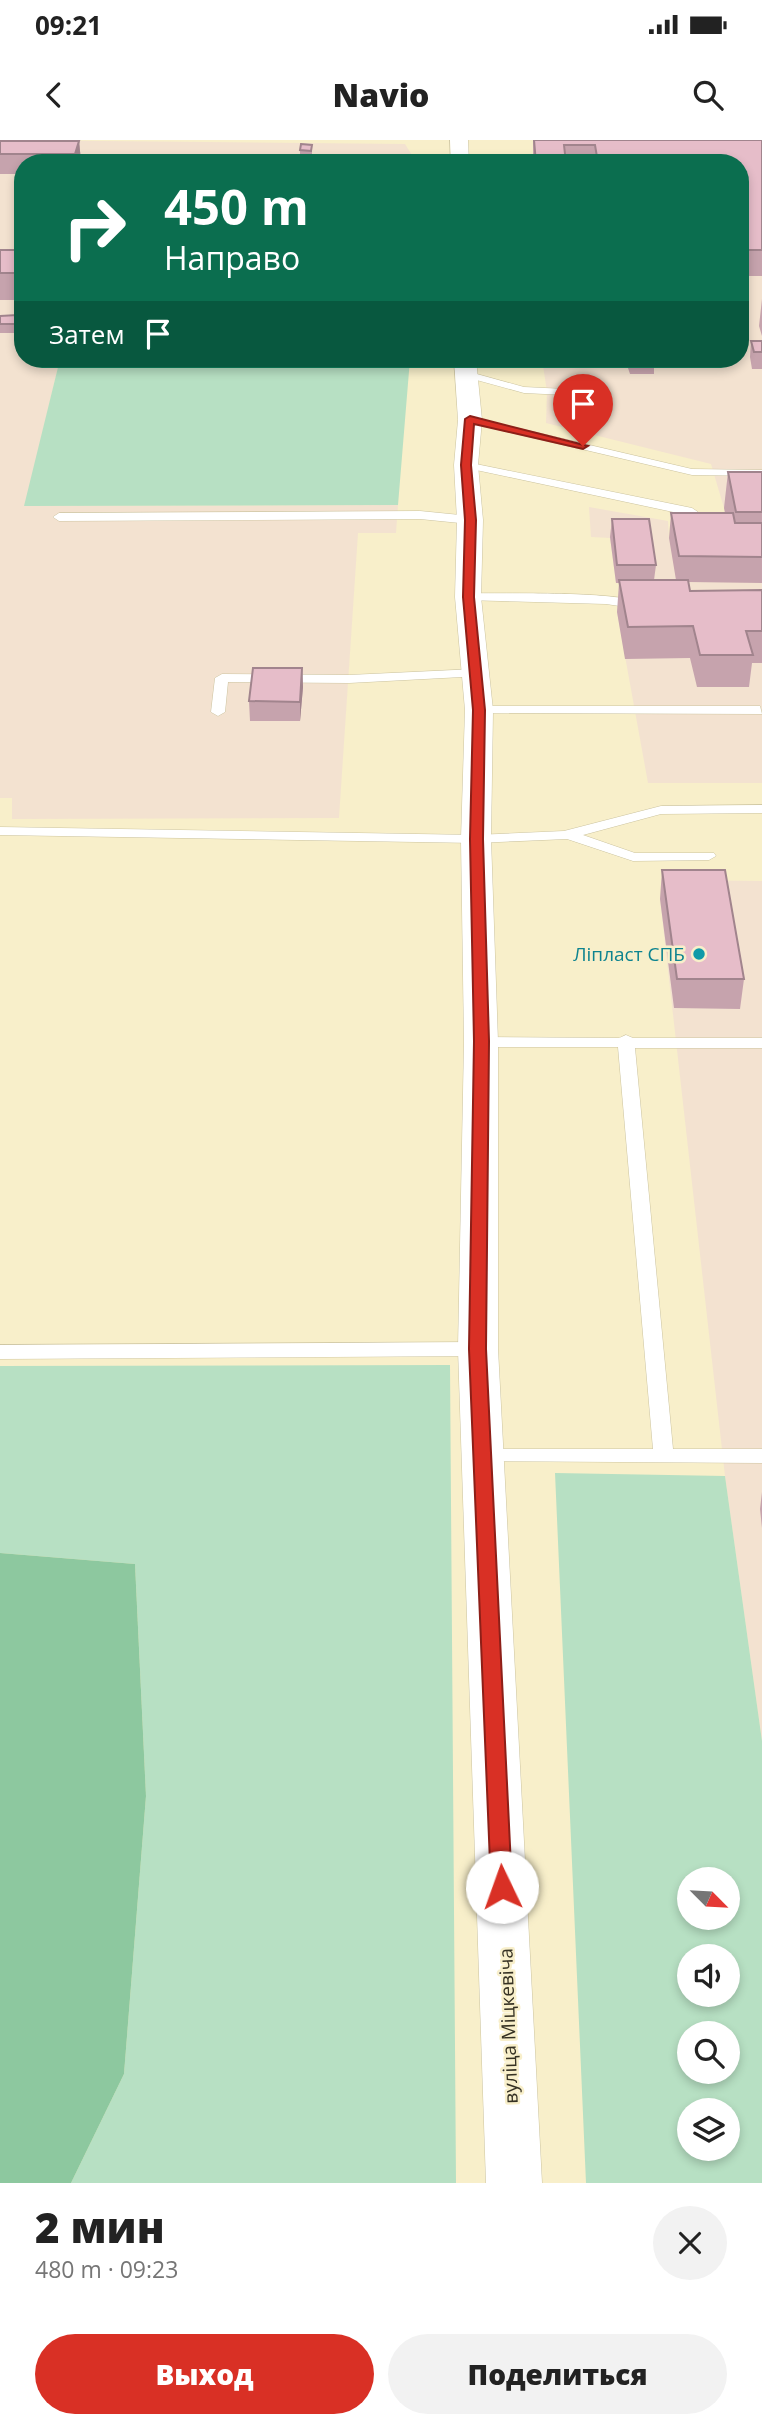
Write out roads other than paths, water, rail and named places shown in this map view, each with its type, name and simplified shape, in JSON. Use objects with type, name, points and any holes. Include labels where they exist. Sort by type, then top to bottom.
[{"type":"street","name":"вуліца Міцкевіча","points":[[466,368],[470,419],[466,465],[470,520],[468,597],[479,710],[476,839],[481,1041],[478,1349],[514,2183]]},
{"type":"lane","points":[[471,368],[524,390],[607,394]]},
{"type":"lane","points":[[470,419],[692,472],[762,473]]},
{"type":"lane","points":[[466,465],[692,512]]},
{"type":"lane","points":[[59,517],[420,515],[470,520]]},
{"type":"lane","points":[[468,597],[607,600],[649,605]]},
{"type":"lane","points":[[218,712],[222,678],[349,680],[476,673]]},
{"type":"lane","points":[[479,710],[760,710]]},
{"type":"lane","points":[[0,831],[476,839],[564,835],[661,810],[762,808]]},
{"type":"lane","points":[[564,835],[596,842],[633,857],[709,856]]},
{"type":"lane","points":[[626,1040],[664,1457]]},
{"type":"lane","points":[[481,1041],[762,1043]]},
{"type":"lane","points":[[0,1352],[478,1349]]},
{"type":"lane","points":[[483,1456],[762,1456]]},
{"type":"place","name":"Ліпласт СПБ","points":[[699,954]]}]
